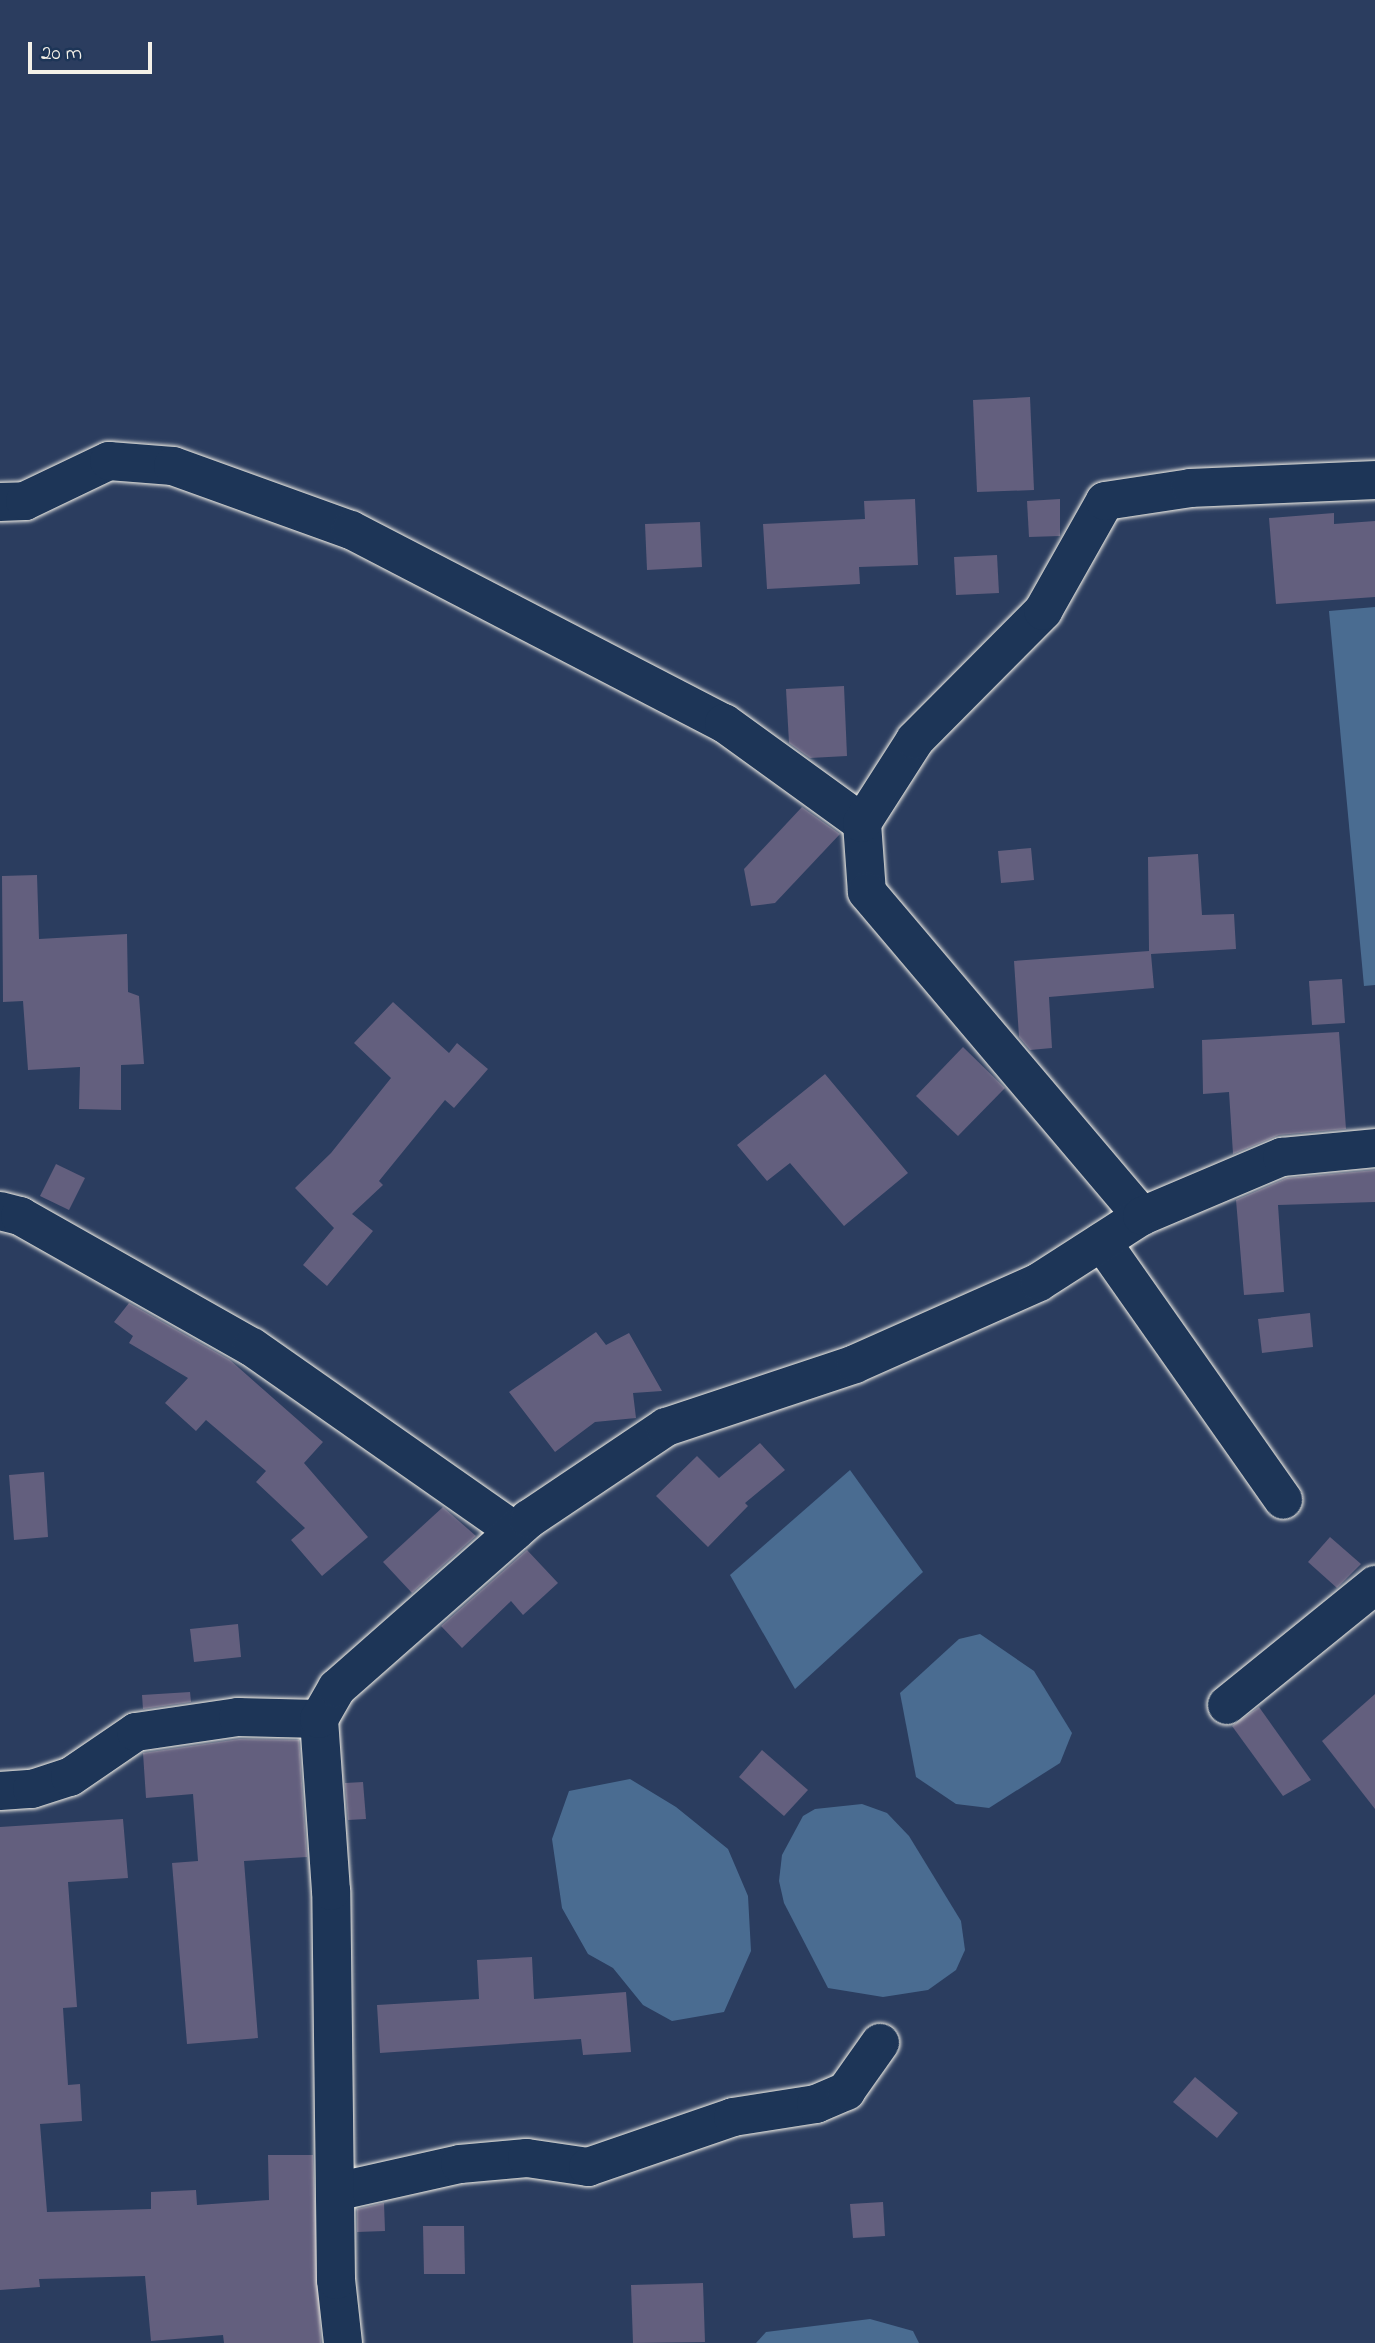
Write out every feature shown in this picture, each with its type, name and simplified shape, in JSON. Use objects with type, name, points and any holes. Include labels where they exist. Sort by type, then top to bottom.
[{"type":"street","points":[[0,502],[25,501],[109,461],[173,466],[351,530],[724,723],[862,823]]},
{"type":"street","points":[[1142,1216],[867,892],[862,823],[915,740],[1043,611],[1105,501],[1191,488],[1375,480]]},
{"type":"street","points":[[342,2343],[335,2192],[331,1891],[319,1719],[337,1688],[515,1531],[666,1427],[855,1364],[1040,1282],[1142,1216],[1282,1157],[1375,1148]]},
{"type":"street","points":[[0,1211],[20,1216],[252,1347],[515,1531]]},
{"type":"street","points":[[1102,1242],[1283,1500]]},
{"type":"street","points":[[1227,1705],[1375,1585]]},
{"type":"street","points":[[0,1791],[32,1789],[70,1777],[136,1732],[238,1717],[319,1719]]},
{"type":"street","points":[[335,2192],[460,2164],[527,2158],[588,2167],[733,2117],[816,2104],[846,2091],[880,2043]]},
{"type":"water","points":[[1375,607],[1375,985],[1364,986],[1329,611]]},
{"type":"water","points":[[850,1470],[923,1572],[795,1689],[730,1575]]},
{"type":"water","points":[[980,1634],[1034,1671],[1072,1733],[1060,1763],[989,1808],[956,1804],[916,1777],[900,1693],[959,1639]]},
{"type":"water","points":[[630,1779],[676,1807],[728,1849],[748,1896],[751,1951],[724,2012],[672,2021],[643,2005],[613,1968],[588,1954],[562,1908],[552,1839],[569,1791]]},
{"type":"water","points":[[862,1804],[887,1813],[909,1836],[961,1921],[965,1950],[956,1970],[928,1990],[883,1997],[828,1988],[784,1903],[779,1881],[782,1855],[803,1816],[815,1809]]},
{"type":"water","points":[[870,2319],[913,2331],[919,2343],[756,2343],[766,2332]]},
{"type":"building","points":[[1030,397],[1034,490],[977,492],[973,400]]},
{"type":"building","points":[[915,499],[918,565],[859,567],[860,584],[767,589],[763,524],[865,519],[864,501]]},
{"type":"building","points":[[1060,499],[1060,536],[1029,537],[1027,501]]},
{"type":"building","points":[[1334,513],[1334,524],[1375,521],[1375,597],[1276,604],[1269,518]]},
{"type":"building","points":[[700,522],[702,567],[647,570],[645,524]]},
{"type":"building","points":[[997,555],[999,593],[956,595],[954,557]]},
{"type":"building","points":[[844,686],[847,756],[810,758],[789,743],[786,689]]},
{"type":"building","points":[[802,807],[840,834],[775,903],[751,906],[744,869]]},
{"type":"building","points":[[1031,848],[1034,880],[1001,883],[998,851]]},
{"type":"building","points":[[1198,854],[1202,915],[1234,914],[1236,949],[1151,954],[1154,988],[1049,997],[1052,1048],[1030,1050],[1019,1037],[1014,961],[1149,951],[1148,857]]},
{"type":"building","points":[[37,875],[39,939],[127,934],[128,992],[139,996],[144,1064],[121,1065],[121,1110],[79,1109],[80,1067],[28,1070],[23,1001],[3,1002],[2,876]]},
{"type":"building","points":[[1342,979],[1345,1023],[1312,1025],[1309,981]]},
{"type":"building","points":[[393,1002],[449,1053],[457,1043],[488,1069],[454,1108],[445,1100],[379,1181],[383,1185],[352,1214],[373,1231],[327,1286],[303,1265],[334,1228],[295,1188],[331,1153],[391,1078],[354,1043]]},
{"type":"building","points":[[1339,1032],[1346,1129],[1279,1135],[1233,1154],[1229,1092],[1203,1094],[1202,1040]]},
{"type":"building","points":[[963,1047],[1005,1088],[958,1136],[916,1096]]},
{"type":"building","points":[[825,1074],[908,1173],[844,1226],[790,1163],[767,1181],[737,1145]]},
{"type":"building","points":[[56,1164],[85,1178],[69,1210],[40,1196]]},
{"type":"building","points":[[1375,1170],[1375,1202],[1278,1205],[1284,1292],[1244,1295],[1236,1200],[1287,1178]]},
{"type":"building","points":[[129,1303],[230,1360],[323,1442],[304,1463],[368,1537],[322,1576],[291,1540],[305,1528],[256,1482],[266,1471],[206,1420],[196,1431],[165,1403],[188,1378],[129,1343],[133,1336],[114,1322]]},
{"type":"building","points":[[1310,1313],[1313,1347],[1262,1353],[1258,1319]]},
{"type":"building","points":[[596,1332],[606,1345],[629,1333],[662,1391],[633,1393],[636,1418],[595,1422],[555,1452],[509,1392]]},
{"type":"building","points":[[760,1443],[785,1470],[745,1503],[748,1506],[708,1547],[656,1496],[697,1456],[719,1478]]},
{"type":"building","points":[[44,1472],[48,1537],[14,1540],[9,1475]]},
{"type":"building","points":[[443,1507],[476,1536],[412,1593],[383,1562]]},
{"type":"building","points":[[1330,1537],[1361,1564],[1337,1588],[1308,1562]]},
{"type":"building","points":[[527,1550],[558,1583],[523,1615],[511,1601],[462,1648],[441,1626]]},
{"type":"building","points":[[238,1624],[241,1657],[194,1662],[190,1629]]},
{"type":"building","points":[[190,1692],[191,1702],[143,1709],[142,1695]]},
{"type":"building","points":[[1375,1694],[1375,1809],[1322,1741]]},
{"type":"building","points":[[1259,1707],[1311,1780],[1283,1796],[1232,1726]]},
{"type":"building","points":[[239,1739],[299,1740],[307,1857],[244,1861],[258,2038],[187,2044],[172,1863],[198,1861],[193,1794],[146,1798],[143,1753]]},
{"type":"building","points":[[762,1750],[808,1790],[784,1816],[739,1777]]},
{"type":"building","points":[[363,1782],[366,1819],[348,1820],[345,1783]]},
{"type":"building","points":[[123,1819],[128,1878],[68,1882],[77,2007],[63,2008],[68,2085],[80,2084],[82,2121],[40,2124],[47,2212],[151,2209],[151,2192],[196,2190],[197,2205],[269,2200],[268,2155],[313,2155],[321,2343],[224,2343],[223,2335],[151,2341],[145,2276],[39,2279],[40,2287],[0,2290],[0,1827]]},
{"type":"building","points":[[532,1957],[534,1999],[626,1992],[631,2052],[583,2055],[581,2039],[380,2053],[377,2005],[479,1999],[477,1960]]},
{"type":"building","points":[[1195,2077],[1238,2113],[1217,2138],[1173,2102]]},
{"type":"building","points":[[883,2202],[885,2236],[853,2238],[850,2204]]},
{"type":"building","points":[[384,2203],[385,2231],[357,2232],[357,2209]]},
{"type":"building","points":[[423,2226],[464,2226],[465,2274],[424,2274]]},
{"type":"building","points":[[703,2283],[705,2342],[633,2343],[631,2285]]}]
